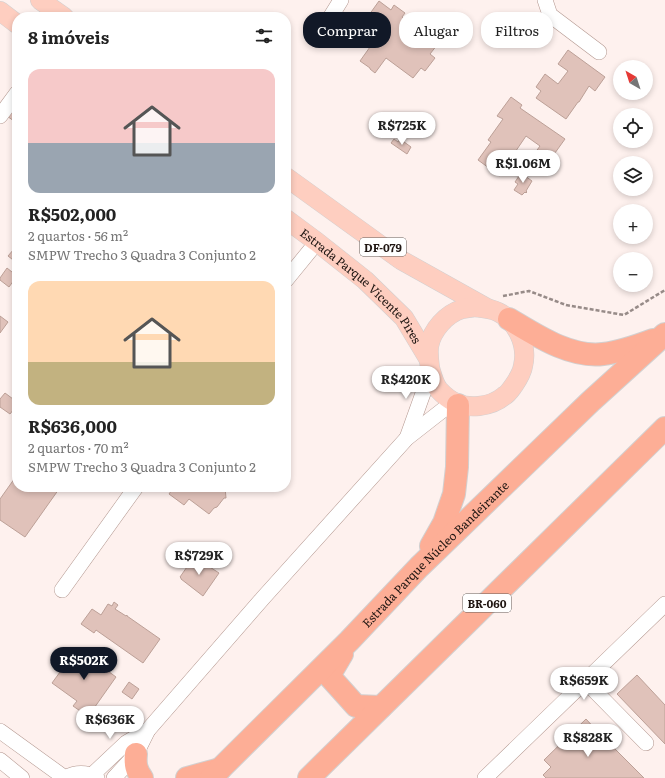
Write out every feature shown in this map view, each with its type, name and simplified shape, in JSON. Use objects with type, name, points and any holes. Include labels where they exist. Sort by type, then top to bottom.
[{"type":"highway","points":[[509,319],[544,340],[562,348],[582,353],[601,354],[622,350],[663,336]]},
{"type":"highway","name":"Estrada Parque Núcleo Bandeirante","points":[[215,773],[349,641],[419,566],[590,402],[663,336]]},
{"type":"highway","points":[[419,566],[444,523],[454,494],[457,467],[456,403]]},
{"type":"highway","name":"BR-060","points":[[309,778],[665,428]]},
{"type":"highway","points":[[349,641],[329,676],[356,706],[381,707]]},
{"type":"highway","points":[[136,754],[136,768],[142,778]]},
{"type":"highway","points":[[187,778],[215,773]]},
{"type":"main road","points":[[40,0],[57,12]]},
{"type":"main road","points":[[0,11],[12,20]]},
{"type":"main road","name":"Estrada Parque Vicente Pires","points":[[291,181],[401,260],[493,302],[499,312],[509,319],[517,329],[525,352],[524,365],[520,377],[506,396],[496,402],[472,407],[456,403],[445,397],[435,386],[430,364],[429,345],[441,323],[450,315],[462,310],[493,302]]},
{"type":"main road","name":"Estrada Parque Vicente Pires","points":[[291,223],[365,280],[404,318],[430,364]]},
{"type":"street","points":[[334,12],[341,0]]},
{"type":"street","points":[[545,0],[550,15],[599,52]]},
{"type":"street","points":[[0,116],[12,100]]},
{"type":"street","points":[[291,274],[317,242]]},
{"type":"street","points":[[407,438],[430,364]]},
{"type":"street","points":[[114,778],[136,754],[148,730],[263,598],[407,438],[456,403]]},
{"type":"street","points":[[62,590],[132,492]]},
{"type":"street","points":[[487,777],[665,604]]},
{"type":"street","points":[[585,681],[646,743]]},
{"type":"street","points":[[0,731],[65,778],[74,774],[83,773],[95,776],[126,743],[148,730]]},
{"type":"street","points":[[0,760],[22,778]]},
{"type":"path","points":[[493,302],[529,291],[566,305],[624,315],[665,290]]},
{"type":"building","points":[[379,1],[391,10],[394,5],[404,12],[399,12],[399,48],[435,48],[430,54],[435,58],[425,71],[421,68],[413,78],[386,58],[375,73],[360,61],[369,48],[391,48],[391,12],[371,12]]},
{"type":"building","points":[[568,50],[605,77],[595,91],[589,86],[566,119],[536,98],[541,91],[536,87],[545,74],[558,84],[568,71],[558,64]]},
{"type":"building","points":[[511,97],[522,105],[520,108],[565,139],[542,171],[538,168],[533,175],[524,168],[540,146],[526,136],[500,176],[478,160],[491,142],[488,140],[503,119],[497,116]]},
{"type":"building","points":[[11,104],[12,105],[12,120],[4,114]]},
{"type":"building","points":[[394,139],[398,142],[400,139],[411,147],[407,154],[391,143]]},
{"type":"building","points":[[521,173],[532,181],[526,191],[527,192],[522,195],[514,190],[518,184],[515,182]]},
{"type":"building","points":[[12,251],[12,259],[8,256]]},
{"type":"building","points":[[7,268],[12,272],[12,283],[9,287],[0,280]]},
{"type":"building","points":[[0,316],[8,322],[0,333]]},
{"type":"building","points":[[5,393],[12,398],[12,411],[10,414],[0,407],[0,399]]},
{"type":"building","points":[[12,482],[12,492],[57,492],[25,537],[0,520],[0,499]]},
{"type":"building","points":[[170,492],[225,492],[226,498],[224,498],[209,514],[189,499],[184,505],[169,494]]},
{"type":"building","points":[[196,558],[219,573],[203,596],[180,577],[189,564],[190,565]]},
{"type":"building","points":[[114,602],[118,605],[115,609],[126,616],[127,615],[160,639],[143,663],[96,630],[94,633],[81,624],[92,609],[101,615],[108,604],[112,606]]},
{"type":"building","points":[[83,648],[95,657],[93,660],[116,677],[92,711],[90,710],[86,715],[73,706],[77,701],[52,683],[71,657],[74,660]]},
{"type":"building","points":[[637,675],[665,705],[665,744],[617,694]]},
{"type":"building","points":[[129,682],[139,689],[132,699],[122,692]]},
{"type":"building","points":[[586,719],[644,778],[546,778],[543,775],[551,767],[544,760]]}]
